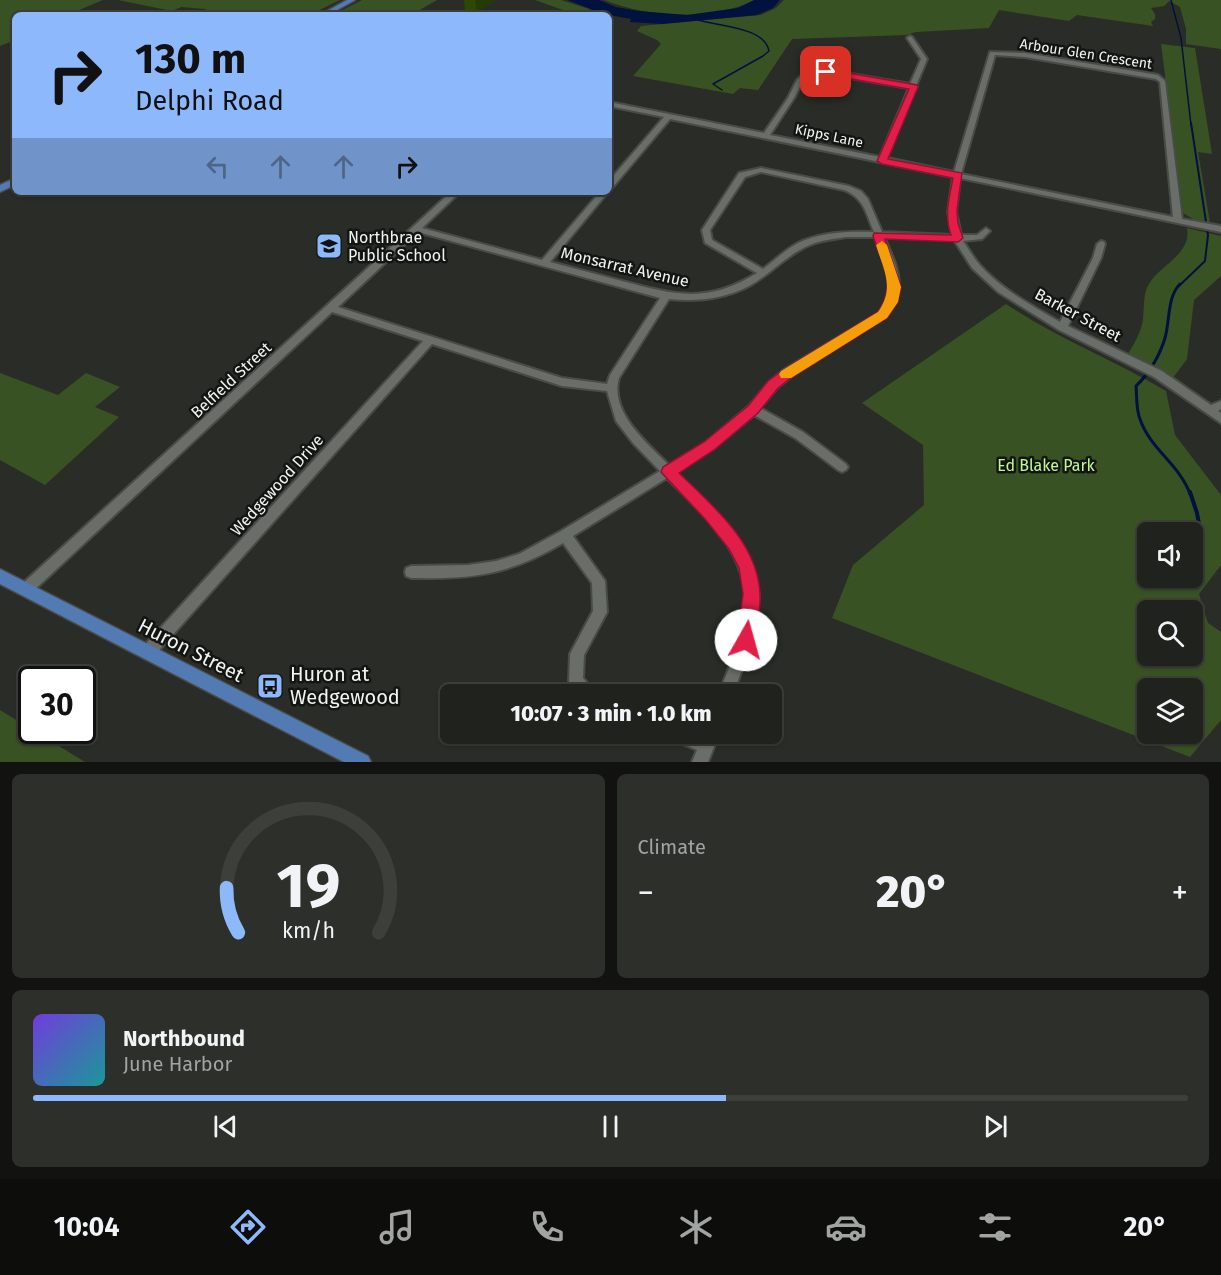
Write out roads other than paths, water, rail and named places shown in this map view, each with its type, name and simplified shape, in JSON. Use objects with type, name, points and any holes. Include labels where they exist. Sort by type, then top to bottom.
[{"type":"main road","points":[[329,12],[352,0]]},
{"type":"main road","name":"Huron Street","points":[[0,576],[362,762]]},
{"type":"street","points":[[882,161],[914,87],[924,57],[910,38]]},
{"type":"street","name":"Arbour Glen Crescent","points":[[958,176],[992,53],[1025,55],[1149,75],[1158,77],[1163,82],[1178,220]]},
{"type":"street","points":[[765,137],[800,80],[809,72],[839,74],[914,87]]},
{"type":"street","name":"Kipps Lane","points":[[612,105],[1221,229]]},
{"type":"street","points":[[612,182],[668,117]]},
{"type":"street","points":[[411,572],[457,573],[494,568],[524,558],[565,535],[709,446],[753,409],[773,385],[788,373],[882,315],[892,302],[895,287],[865,201],[858,193],[846,188],[760,170],[748,171],[741,175],[706,230],[708,241],[716,247],[764,273]]},
{"type":"street","name":"Barker Street","points":[[958,176],[952,223],[968,257],[990,280],[1020,303],[1062,328],[1156,374],[1221,419]]},
{"type":"street","name":"Belfield Street","points":[[26,589],[453,195]]},
{"type":"street","points":[[544,263],[601,195]]},
{"type":"street","name":"Monsarrat Avenue","points":[[417,229],[666,296],[693,299],[722,296],[745,286],[795,249],[810,241],[833,235],[958,238],[979,237],[986,231]]},
{"type":"street","points":[[1062,328],[1097,258],[1101,244]]},
{"type":"street","points":[[666,296],[610,388],[620,418],[637,440],[710,514],[735,544],[747,567],[752,594],[746,640],[730,684]]},
{"type":"street","points":[[331,308],[562,382],[610,388]]},
{"type":"street","name":"Wedgewood Drive","points":[[148,652],[430,340]]},
{"type":"street","points":[[1209,410],[1221,405]]},
{"type":"street","points":[[753,409],[799,435],[842,467]]},
{"type":"street","points":[[565,535],[598,581],[600,612],[577,654],[576,681],[579,684]]},
{"type":"street","points":[[700,762],[707,744]]},
{"type":"water","points":[[567,0],[599,0],[616,7],[638,11],[687,15],[738,8],[754,0],[780,0],[773,8],[757,15],[662,24],[630,22],[631,19],[612,15],[612,12],[599,12]]},
{"type":"waterway","points":[[1171,0],[1181,38],[1191,125]]},
{"type":"waterway","points":[[698,20],[750,32],[766,43],[769,51],[713,84],[722,90]]},
{"type":"waterway","points":[[1179,286],[1205,261],[1208,235],[1191,123]]},
{"type":"waterway","points":[[1180,284],[1171,302],[1167,331],[1160,351],[1150,370],[1136,386],[1138,411],[1145,430],[1179,474],[1190,494]]},
{"type":"waterway","points":[[1190,492],[1199,522]]},
{"type":"place","name":"Northbrae Public School","points":[[329,246]]},
{"type":"place","name":"Huron at Wedgewood","points":[[270,686]]},
{"type":"park label","name":"Ed Blake Park","points":[[1046,465]]}]
